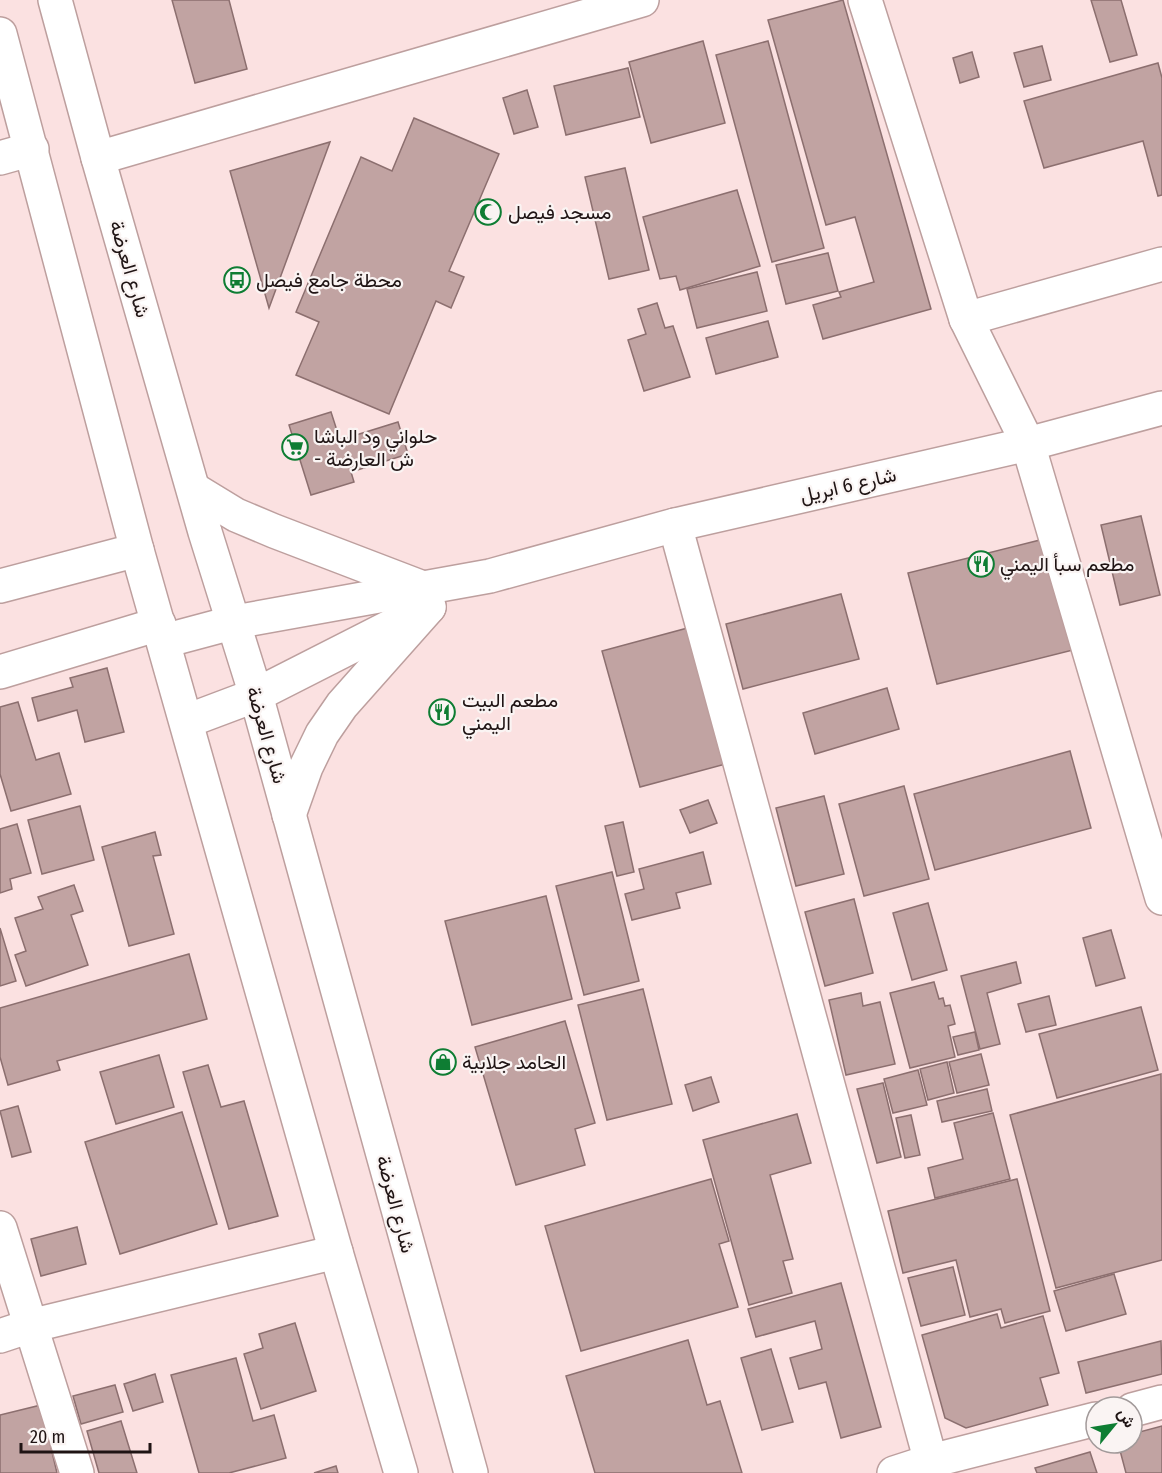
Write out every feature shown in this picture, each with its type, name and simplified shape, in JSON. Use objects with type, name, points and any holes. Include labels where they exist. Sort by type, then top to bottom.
[{"type":"street","name":"شارع العرضة","points":[[55,0],[206,532],[256,695],[471,1473]]},
{"type":"street","points":[[98,158],[601,6],[642,0]]},
{"type":"street","points":[[865,0],[966,319],[1028,444],[1162,898]]},
{"type":"street","points":[[0,34],[137,550],[401,1473]]},
{"type":"street","points":[[0,158],[32,149]]},
{"type":"street","points":[[966,319],[1162,264]]},
{"type":"street","name":"شارع 6 ابريل","points":[[0,672],[162,633],[426,598],[490,576],[675,525],[1028,444],[1162,408]]},
{"type":"street","points":[[195,490],[236,515],[426,598]]},
{"type":"street","points":[[675,525],[932,1467]]},
{"type":"street","points":[[0,586],[137,550]]},
{"type":"street","points":[[187,721],[256,695],[426,598]]},
{"type":"street","points":[[289,815],[306,767],[322,734],[426,598]]},
{"type":"street","points":[[0,1228],[15,1331],[77,1473]]},
{"type":"street","points":[[15,1331],[336,1252]]},
{"type":"street","points":[[1144,1407],[1162,1402]]},
{"type":"street","points":[[894,1473],[932,1467],[1084,1423]]},
{"type":"building","points":[[172,0],[229,0],[247,69],[195,83]]},
{"type":"building","points":[[843,0],[931,309],[823,339],[813,305],[841,297],[839,292],[874,282],[855,217],[826,225],[768,20]]},
{"type":"building","points":[[1091,0],[1121,0],[1137,55],[1110,62]]},
{"type":"building","points":[[703,41],[725,123],[651,143],[629,62]]},
{"type":"building","points":[[768,41],[824,248],[772,262],[716,55]]},
{"type":"building","points":[[1042,46],[1051,80],[1024,87],[1014,53]]},
{"type":"building","points":[[972,52],[979,77],[960,83],[953,58]]},
{"type":"building","points":[[1158,63],[1162,78],[1162,195],[1158,196],[1143,141],[1044,168],[1024,101]]},
{"type":"building","points":[[628,68],[640,117],[566,135],[554,86]]},
{"type":"building","points":[[527,90],[538,127],[514,134],[503,98]]},
{"type":"building","points":[[414,118],[499,154],[449,271],[464,277],[451,308],[436,301],[389,414],[296,375],[319,322],[296,312],[361,157],[392,171]]},
{"type":"building","points":[[330,142],[269,308],[230,171]]},
{"type":"building","points":[[625,168],[649,270],[609,279],[585,177]]},
{"type":"building","points":[[737,190],[760,266],[680,290],[676,276],[660,279],[643,217]]},
{"type":"building","points":[[828,253],[838,291],[786,304],[776,265]]},
{"type":"building","points":[[757,272],[767,311],[697,328],[687,289]]},
{"type":"building","points":[[657,303],[665,328],[673,326],[690,377],[644,391],[628,340],[646,334],[638,309]]},
{"type":"building","points":[[768,321],[778,357],[716,374],[706,338]]},
{"type":"building","points":[[331,412],[340,440],[398,422],[408,454],[351,472],[354,482],[311,495],[289,425]]},
{"type":"building","points":[[1141,516],[1160,595],[1120,605],[1101,525]]},
{"type":"building","points":[[1044,539],[1073,650],[937,684],[908,573]]},
{"type":"building","points":[[841,594],[859,659],[743,689],[726,624]]},
{"type":"building","points":[[695,626],[733,762],[640,787],[602,651]]},
{"type":"building","points":[[107,668],[124,732],[85,742],[77,710],[38,721],[32,698],[73,687],[70,678]]},
{"type":"building","points":[[887,688],[899,729],[815,754],[803,713]]},
{"type":"building","points":[[18,702],[36,760],[59,753],[71,794],[11,811],[0,774],[0,707]]},
{"type":"building","points":[[1070,751],[1091,828],[935,870],[914,794]]},
{"type":"building","points":[[904,786],[929,879],[864,896],[839,804]]},
{"type":"building","points":[[824,796],[844,874],[796,886],[776,808]]},
{"type":"building","points":[[708,800],[717,823],[690,833],[680,810]]},
{"type":"building","points":[[80,806],[94,860],[42,874],[28,820]]},
{"type":"building","points":[[623,822],[634,872],[617,876],[605,826]]},
{"type":"building","points":[[17,824],[31,873],[10,879],[12,889],[0,893],[0,829]]},
{"type":"building","points":[[155,832],[161,855],[153,856],[174,934],[129,946],[102,847]]},
{"type":"building","points":[[703,852],[711,884],[676,893],[680,908],[632,920],[625,894],[644,889],[639,869]]},
{"type":"building","points":[[612,872],[639,981],[584,995],[556,886]]},
{"type":"building","points":[[74,885],[83,911],[71,915],[88,965],[26,986],[15,955],[26,951],[15,918],[43,909],[38,897]]},
{"type":"building","points":[[546,896],[572,999],[472,1025],[445,921]]},
{"type":"building","points":[[854,899],[873,973],[825,986],[805,912]]},
{"type":"building","points":[[928,903],[947,970],[912,980],[893,913]]},
{"type":"building","points":[[0,928],[16,981],[0,986]]},
{"type":"building","points":[[1111,930],[1125,978],[1096,986],[1083,938]]},
{"type":"building","points":[[189,954],[207,1019],[57,1061],[60,1070],[8,1085],[0,1057],[0,1008]]},
{"type":"building","points":[[1016,962],[1021,983],[987,993],[1000,1044],[980,1049],[961,976]]},
{"type":"building","points":[[934,982],[939,999],[943,998],[945,1006],[950,1005],[955,1024],[948,1026],[955,1057],[910,1068],[890,993]]},
{"type":"building","points":[[643,989],[672,1104],[607,1120],[578,1005]]},
{"type":"building","points":[[861,993],[863,1006],[880,1002],[895,1064],[846,1075],[829,1000]]},
{"type":"building","points":[[1049,996],[1056,1025],[1026,1032],[1018,1004]]},
{"type":"building","points":[[1141,1007],[1158,1070],[1057,1098],[1039,1034]]},
{"type":"building","points":[[565,1021],[595,1123],[575,1129],[585,1165],[516,1185],[475,1047]]},
{"type":"building","points":[[975,1032],[979,1050],[958,1055],[953,1037]]},
{"type":"building","points":[[981,1054],[989,1085],[957,1093],[949,1062]]},
{"type":"building","points":[[159,1055],[174,1107],[116,1124],[100,1072]]},
{"type":"building","points":[[947,1062],[954,1093],[928,1100],[920,1069]]},
{"type":"building","points":[[208,1065],[221,1107],[244,1101],[278,1216],[229,1229],[183,1072]]},
{"type":"building","points":[[918,1070],[927,1105],[893,1113],[884,1079]]},
{"type":"building","points":[[1161,1074],[1162,1260],[1056,1288],[1010,1115]]},
{"type":"building","points":[[711,1077],[719,1102],[693,1111],[685,1085]]},
{"type":"building","points":[[883,1083],[901,1157],[877,1163],[857,1089]]},
{"type":"building","points":[[987,1089],[992,1111],[942,1122],[937,1101]]},
{"type":"building","points":[[18,1106],[31,1152],[12,1157],[0,1111]]},
{"type":"building","points":[[182,1112],[217,1224],[120,1254],[85,1142]]},
{"type":"building","points":[[993,1113],[1010,1179],[935,1198],[928,1168],[963,1159],[954,1123]]},
{"type":"building","points":[[797,1114],[811,1163],[770,1175],[793,1259],[783,1261],[792,1293],[749,1305],[703,1140]]},
{"type":"building","points":[[911,1115],[920,1155],[905,1158],[896,1118]]},
{"type":"building","points":[[711,1179],[729,1241],[719,1244],[738,1307],[581,1351],[545,1226]]},
{"type":"building","points":[[1017,1179],[1050,1311],[1005,1323],[1001,1309],[970,1317],[956,1260],[903,1273],[888,1211]]},
{"type":"building","points":[[77,1227],[86,1264],[41,1276],[31,1239]]},
{"type":"building","points":[[953,1267],[965,1315],[921,1326],[908,1278]]},
{"type":"building","points":[[1114,1274],[1126,1314],[1066,1331],[1054,1291]]},
{"type":"building","points":[[841,1283],[881,1427],[841,1438],[826,1382],[799,1389],[790,1358],[822,1349],[815,1321],[756,1337],[748,1309]]},
{"type":"building","points":[[997,1314],[1001,1328],[1043,1316],[1059,1373],[1040,1378],[1048,1405],[966,1428],[945,1418],[922,1335]]},
{"type":"building","points":[[295,1323],[316,1391],[261,1409],[244,1354],[263,1348],[259,1334]]},
{"type":"building","points":[[688,1340],[707,1405],[720,1401],[742,1473],[595,1473],[566,1376]]},
{"type":"building","points":[[1161,1341],[1162,1374],[1086,1393],[1078,1362]]},
{"type":"building","points":[[771,1349],[793,1422],[762,1430],[741,1358]]},
{"type":"building","points":[[236,1358],[253,1421],[274,1415],[286,1458],[229,1473],[199,1473],[171,1375]]},
{"type":"building","points":[[155,1374],[163,1402],[133,1411],[124,1384]]},
{"type":"building","points":[[115,1385],[123,1412],[81,1424],[73,1396]]},
{"type":"building","points":[[41,1405],[57,1473],[0,1473],[0,1415]]},
{"type":"building","points":[[121,1421],[137,1473],[99,1473],[87,1431]]},
{"type":"building","points":[[1162,1426],[1162,1473],[1126,1473],[1121,1455],[1144,1455],[1144,1431]]},
{"type":"building","points":[[1084,1454],[1091,1455],[1097,1473],[1037,1473],[1035,1468]]},
{"type":"building","points":[[336,1466],[338,1473],[314,1473]]},
{"type":"place","name":"مسجد فيصل","points":[[488,212]]},
{"type":"place","name":"محطة جامع فيصل","points":[[237,280]]},
{"type":"place","name":"حلواني ود الباشا - ش العارضة","points":[[295,447]]},
{"type":"place","name":"مطعم سبأ اليمني","points":[[981,564]]},
{"type":"place","name":"مطعم البيت اليمني","points":[[442,712]]},
{"type":"place","name":"الحامد جلابية","points":[[443,1062]]}]
